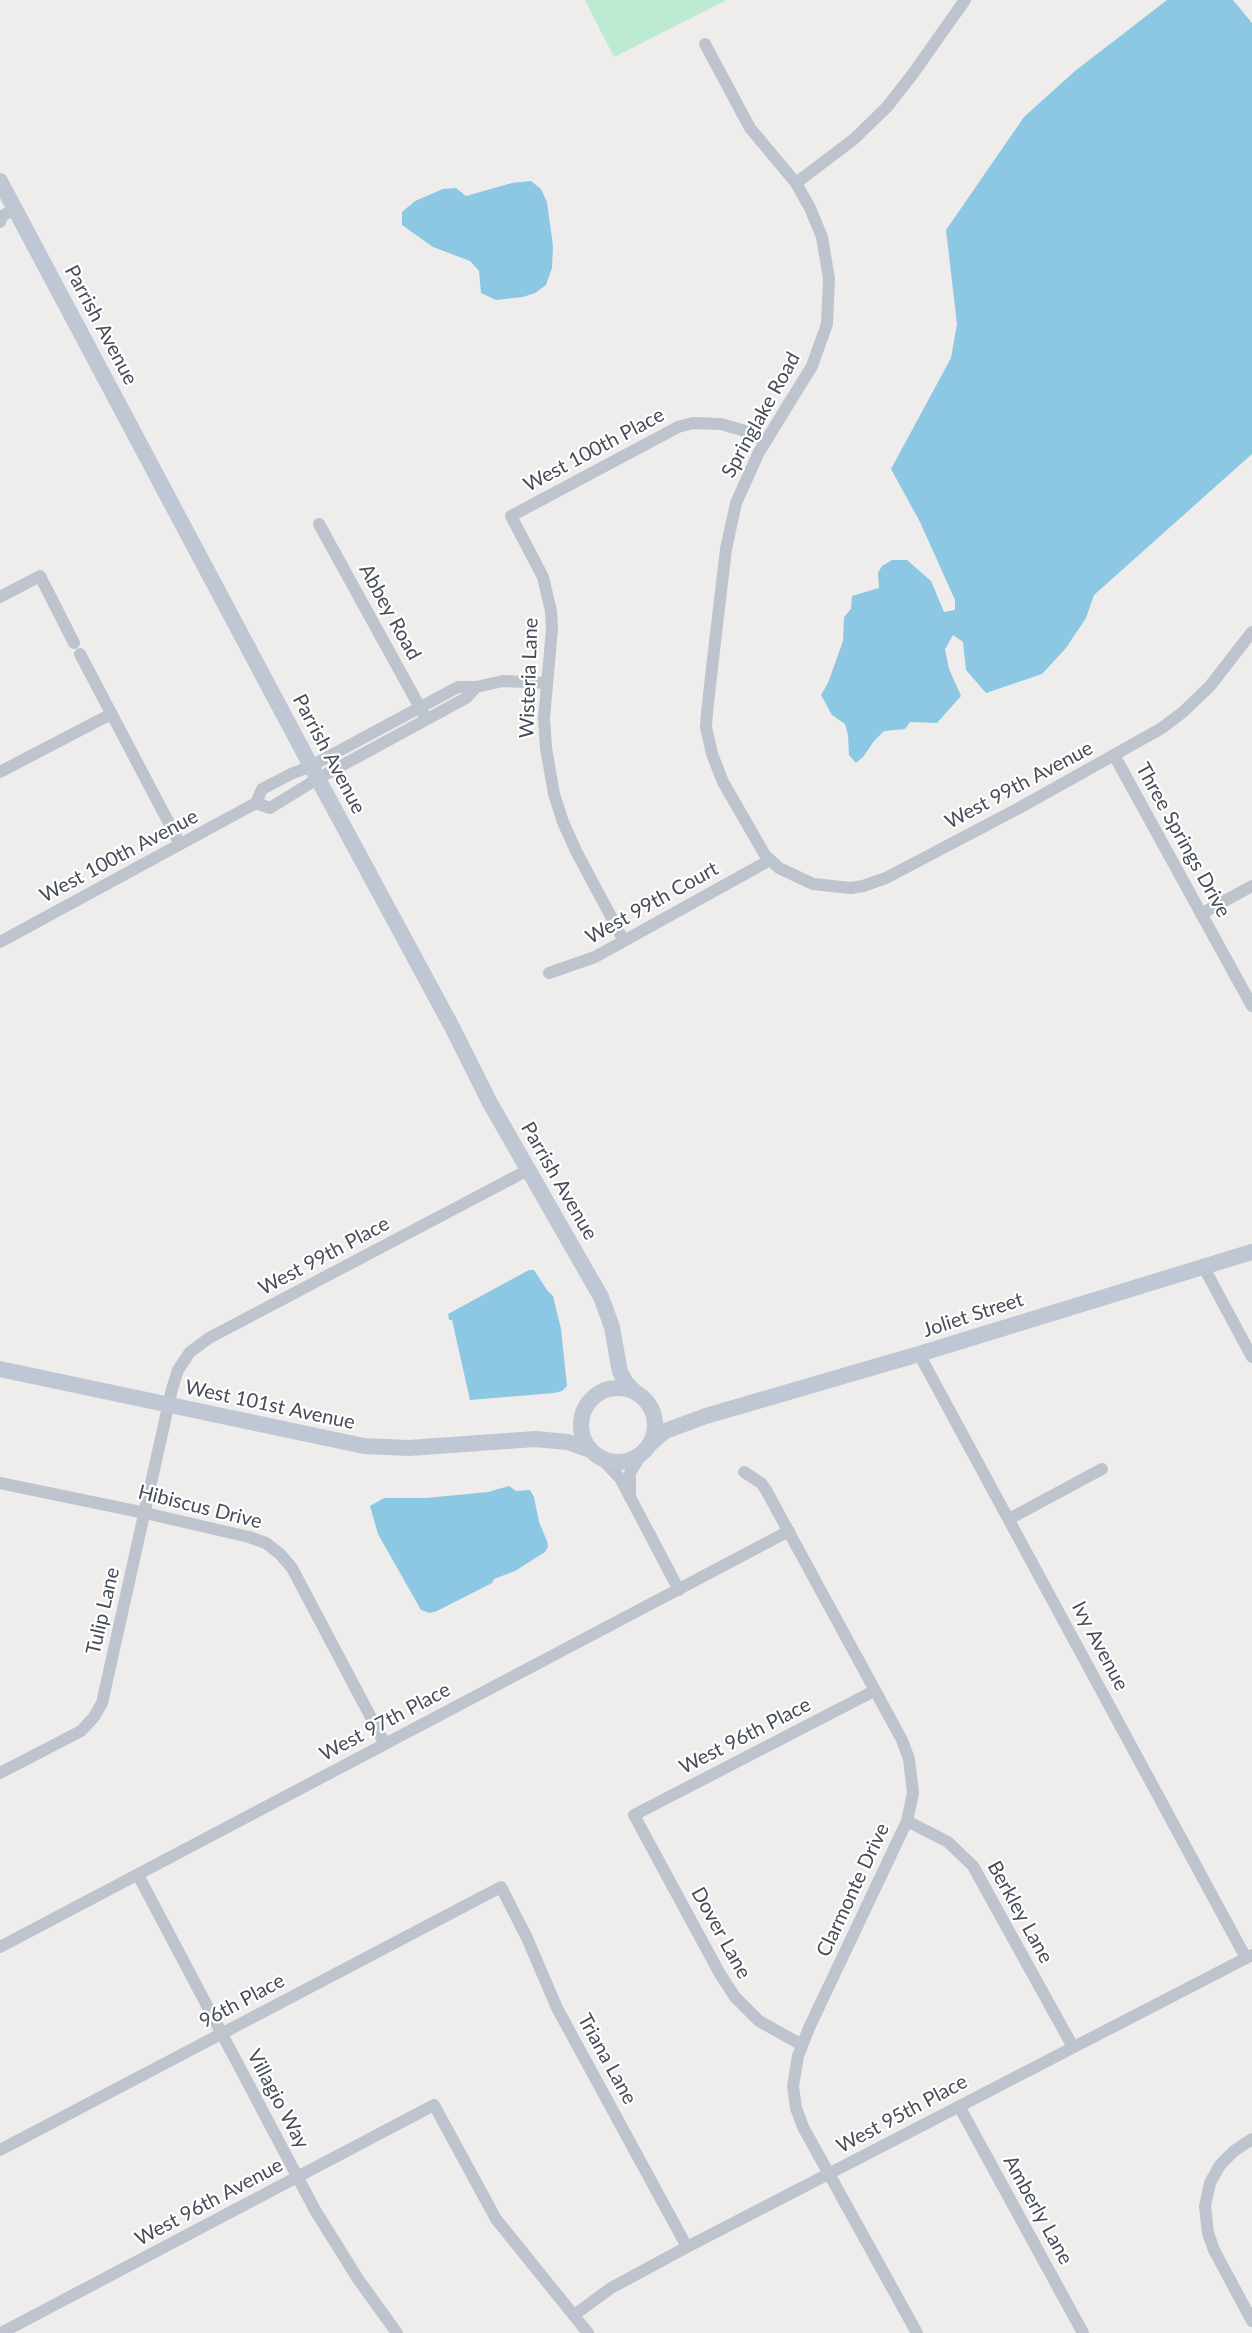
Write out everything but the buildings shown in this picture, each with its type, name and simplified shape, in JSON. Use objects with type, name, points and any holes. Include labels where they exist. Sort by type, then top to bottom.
[{"type":"street","points":[[796,183],[854,139],[887,107],[965,0]]},
{"type":"street","name":"Springlake Road","points":[[705,44],[750,128],[796,183],[822,237],[827,259],[829,309],[823,337],[812,366],[766,441],[740,491],[731,518],[724,560],[706,727],[718,772],[750,833],[770,860]]},
{"type":"street","name":"Parrish Avenue","points":[[0,181],[4,215],[314,772],[528,1170],[601,1297],[612,1327],[620,1372],[635,1392],[648,1404]]},
{"type":"street","name":"West 100th Place","points":[[511,516],[678,427],[693,423],[721,424],[766,441]]},
{"type":"street","name":"Wisteria Lane","points":[[511,516],[536,561],[548,592],[552,629],[544,718],[546,748],[558,806],[576,851],[624,941]]},
{"type":"street","name":"Abbey Road","points":[[319,524],[427,720]]},
{"type":"street","points":[[0,597],[40,576],[180,844]]},
{"type":"street","name":"West 99th Avenue","points":[[770,860],[790,874],[813,884],[840,888],[863,886],[897,872],[1162,728],[1183,712],[1247,650],[1252,632]]},
{"type":"street","name":"West 100th Avenue","points":[[256,803],[270,807],[314,772],[458,687],[476,687],[503,681],[547,683]]},
{"type":"street","name":"West 100th Avenue","points":[[0,942],[256,803],[262,789],[291,774],[314,772],[427,720],[466,698],[476,687]]},
{"type":"street","points":[[0,772],[111,714]]},
{"type":"street","name":"Three Springs Drive","points":[[1114,755],[1252,1006]]},
{"type":"street","name":"West 99th Court","points":[[549,973],[589,959],[770,860]]},
{"type":"street","points":[[1201,914],[1252,886]]},
{"type":"street","name":"West 99th Place","points":[[168,1405],[178,1370],[190,1352],[201,1342],[528,1170]]},
{"type":"street","name":"Joliet Street","points":[[646,1448],[664,1431],[706,1416],[919,1354],[1252,1252]]},
{"type":"street","points":[[1203,1266],[1252,1357]]},
{"type":"street","name":"Parrish Avenue","points":[[584,1410],[609,1377],[615,1348]]},
{"type":"street","name":"Ivy Avenue","points":[[919,1354],[1249,1956]]},
{"type":"street","name":"West 101st Avenue","points":[[0,1369],[377,1448],[409,1448],[535,1439],[568,1442],[595,1454]]},
{"type":"street","points":[[595,1396],[611,1389],[624,1388],[635,1392]]},
{"type":"street","points":[[631,1497],[630,1473],[646,1448],[655,1426],[648,1404]]},
{"type":"street","name":"Joliet Street","points":[[648,1404],[669,1417],[706,1416]]},
{"type":"street","name":"Tulip Lane","points":[[0,1773],[81,1731],[98,1711],[105,1689],[168,1405]]},
{"type":"street","points":[[584,1410],[581,1428],[583,1439],[595,1454],[617,1473],[679,1590]]},
{"type":"street","name":"West 101st Avenue","points":[[535,1439],[567,1430],[584,1410]]},
{"type":"street","points":[[595,1454],[619,1462],[631,1460],[646,1448]]},
{"type":"street","points":[[1009,1519],[1102,1469]]},
{"type":"street","name":"Clarmonte Drive","points":[[744,1472],[761,1483],[789,1531],[902,1739],[909,1760],[913,1793],[907,1821],[802,2044],[793,2076],[796,2108],[803,2127],[917,2333]]},
{"type":"street","name":"Hibiscus Drive","points":[[0,1483],[145,1513],[266,1543],[292,1568],[385,1744]]},
{"type":"street","name":"West 97th Place","points":[[0,1947],[789,1531]]},
{"type":"street","name":"West 96th Place","points":[[634,1815],[874,1690]]},
{"type":"street","name":"Dover Lane","points":[[634,1815],[719,1973],[735,1998],[759,2021],[802,2044]]},
{"type":"street","name":"Berkley Lane","points":[[907,1821],[948,1842],[973,1866],[1073,2047]]},
{"type":"street","name":"Villagio Way","points":[[138,1875],[334,2242],[397,2333]]},
{"type":"street","name":"96th Place","points":[[0,2150],[501,1887]]},
{"type":"street","name":"Triana Lane","points":[[501,1887],[527,1938],[557,2008],[687,2247]]},
{"type":"street","name":"West 95th Place","points":[[574,2315],[611,2288],[687,2247],[1249,1956]]},
{"type":"street","name":"West 96th Avenue","points":[[1,2333],[434,2105],[496,2219],[574,2315]]},
{"type":"street","name":"Amberly Lane","points":[[959,2106],[1083,2333]]},
{"type":"street","points":[[1252,2139],[1234,2151],[1220,2165],[1210,2183],[1205,2204],[1208,2234],[1252,2321]]},
{"type":"street","points":[[574,2315],[588,2333]]},
{"type":"green space","points":[[585,0],[727,0],[614,57]]},
{"type":"water","points":[[1167,0],[1233,0],[1252,23],[1252,454],[1094,595],[1086,618],[1066,648],[1042,674],[986,693],[966,670],[963,642],[953,635],[945,649],[949,669],[961,696],[937,723],[910,722],[905,729],[884,731],[856,763],[849,755],[845,724],[832,715],[821,695],[828,683],[843,641],[844,617],[851,609],[852,596],[879,588],[878,573],[882,566],[892,560],[907,560],[931,581],[944,612],[955,610],[955,600],[920,522],[891,469],[951,358],[957,324],[946,230],[1024,117],[1075,71]]},
{"type":"water","points":[[531,181],[541,189],[547,202],[553,246],[552,268],[546,285],[535,293],[523,297],[496,300],[481,293],[479,271],[470,261],[433,247],[402,225],[402,212],[415,201],[443,189],[456,188],[466,196],[512,183]]},
{"type":"water","points":[[529,1270],[534,1270],[553,1296],[561,1329],[567,1386],[562,1391],[554,1393],[470,1400],[452,1320],[449,1320],[448,1314]]},
{"type":"water","points":[[509,1486],[516,1491],[530,1490],[534,1497],[539,1522],[547,1541],[548,1547],[545,1552],[515,1571],[494,1579],[492,1583],[437,1611],[430,1613],[421,1610],[378,1534],[370,1506],[384,1498],[426,1498],[488,1492]]}]
